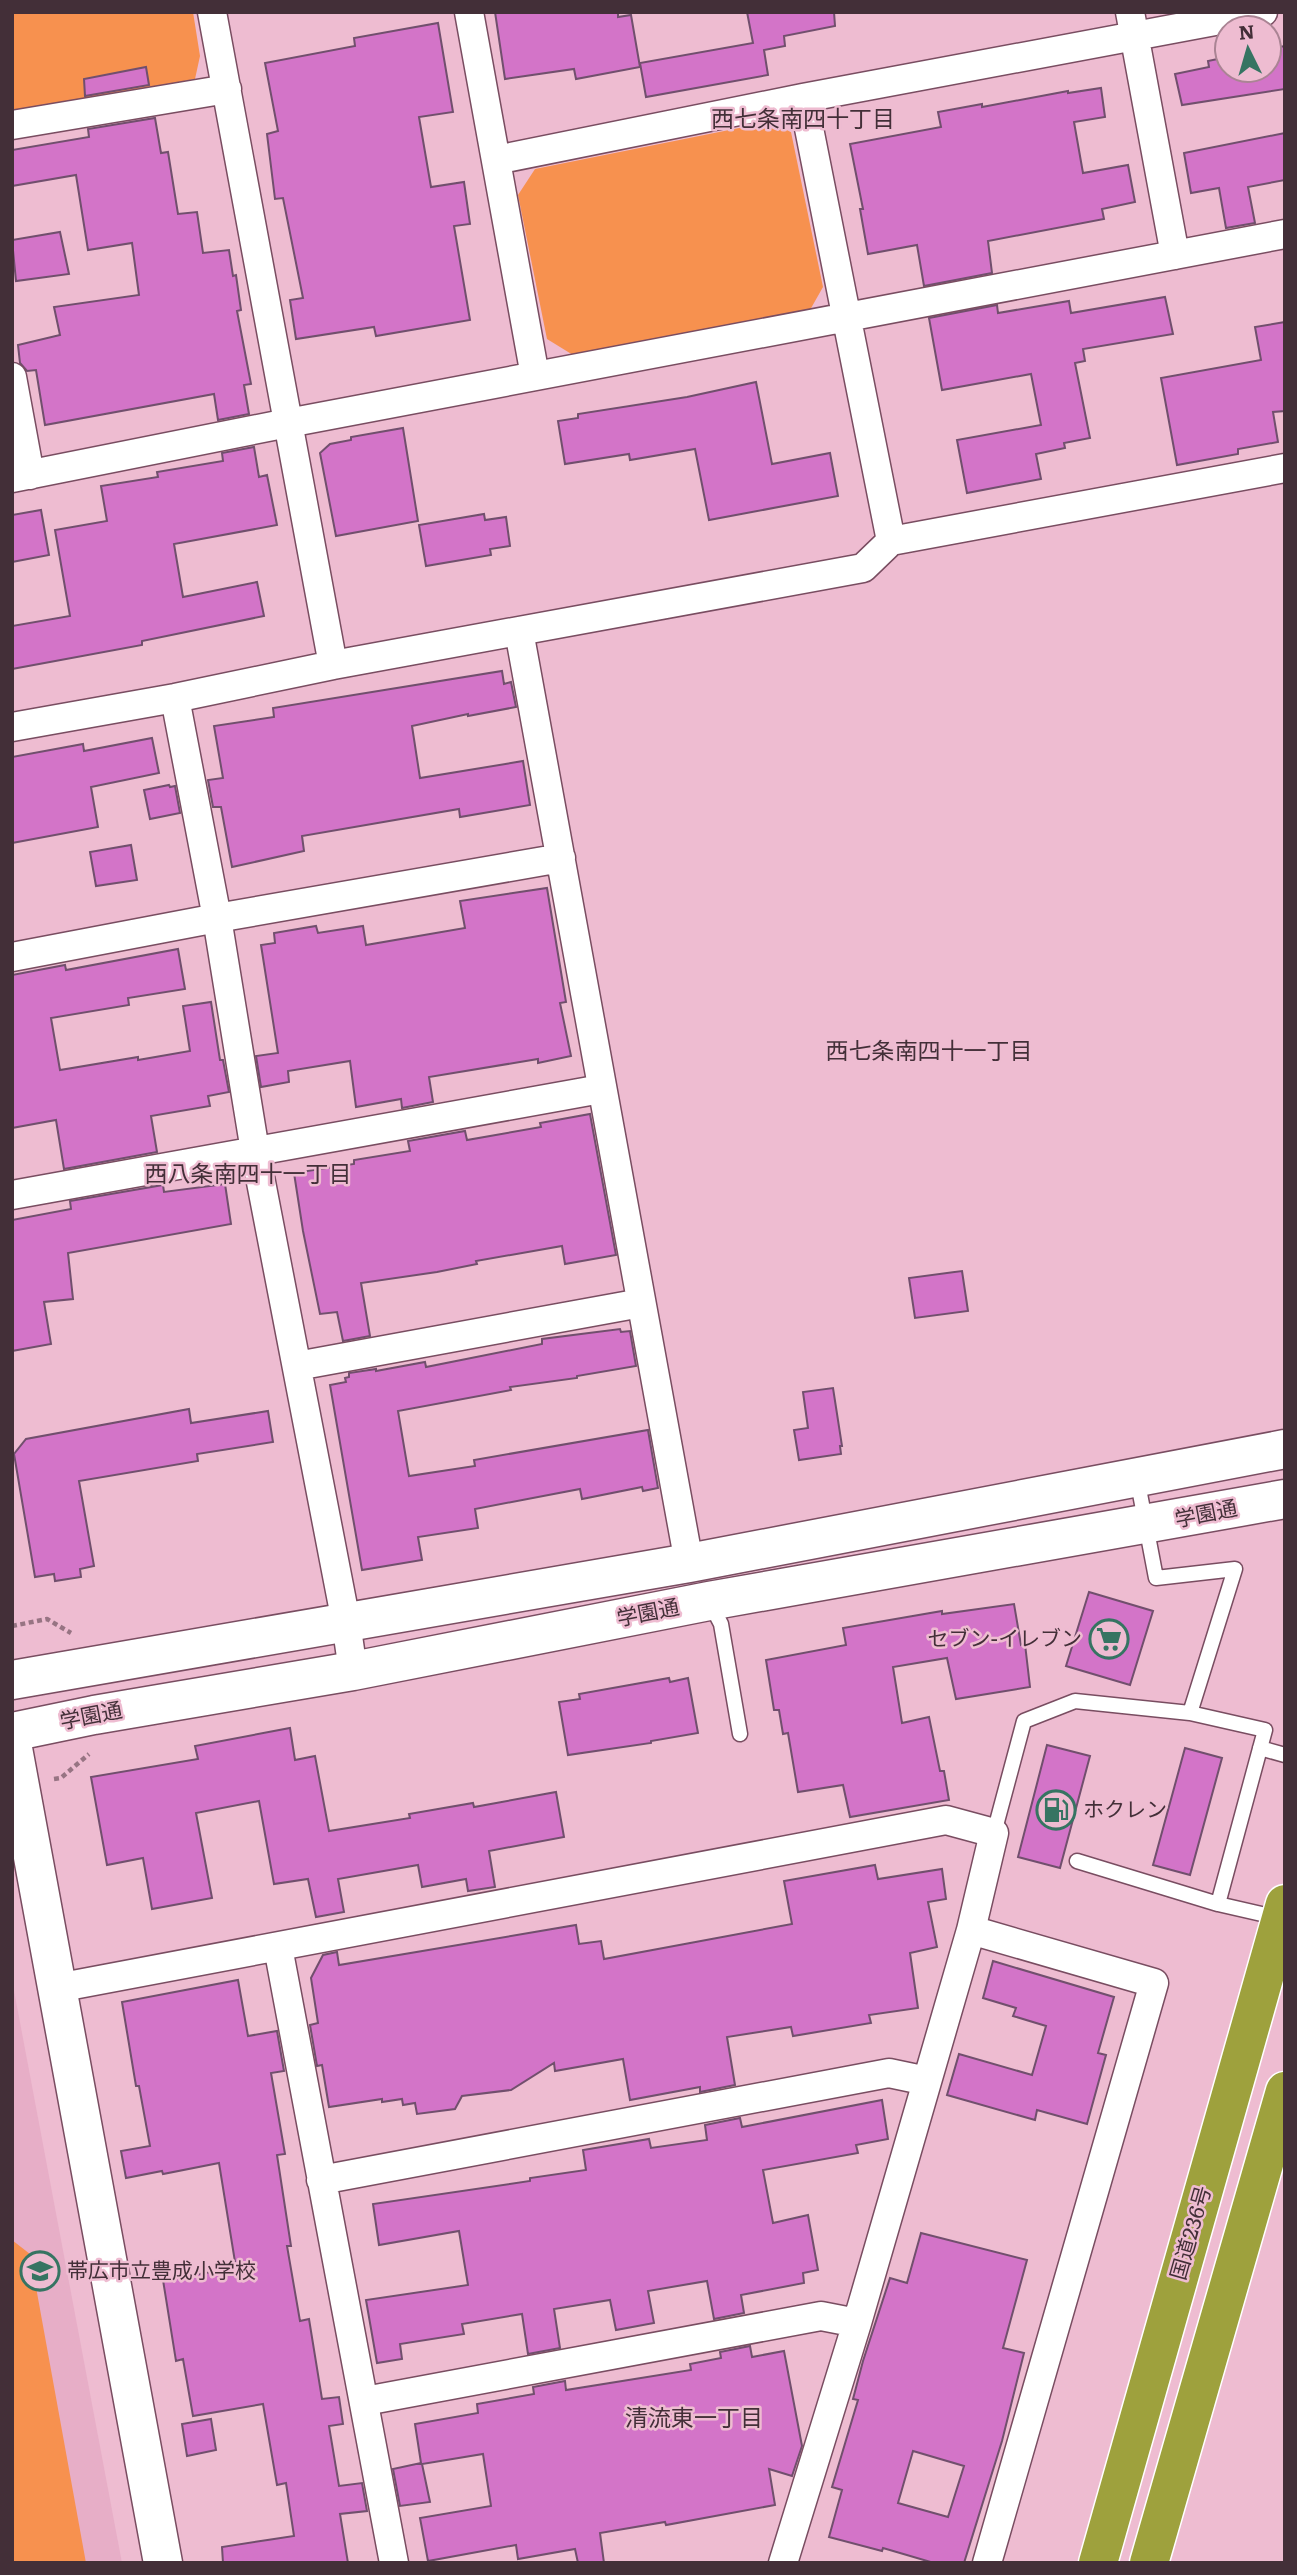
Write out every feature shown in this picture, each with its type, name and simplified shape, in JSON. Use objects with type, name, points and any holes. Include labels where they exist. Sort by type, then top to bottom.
[{"type":"highway","name":"国道236号","points":[[1098,2563],[1283,1914]]},
{"type":"highway","points":[[1149,2563],[1285,2091]]},
{"type":"street","points":[[212,12],[333,665]]},
{"type":"street","points":[[469,12],[536,376]]},
{"type":"street","points":[[496,160],[803,98],[1132,24],[1263,12]]},
{"type":"street","points":[[1132,24],[1175,255]]},
{"type":"street","points":[[12,125],[227,89]]},
{"type":"street","points":[[803,98],[891,541]]},
{"type":"street","points":[[12,377],[21,476],[1285,234]]},
{"type":"street","points":[[12,727],[863,568],[891,541],[1285,468]]},
{"type":"street","points":[[519,631],[641,1303],[699,1582]]},
{"type":"street","points":[[175,698],[353,1671]]},
{"type":"street","points":[[12,957],[217,918],[561,859]]},
{"type":"street","points":[[12,1195],[601,1089]]},
{"type":"street","points":[[297,1366],[641,1303]]},
{"type":"street","name":"学園通","points":[[12,1732],[94,1715],[353,1671],[699,1582],[1137,1477],[1285,1448]]},
{"type":"street","name":"学園通","points":[[12,1680],[346,1622],[699,1582],[1146,1525],[1285,1499]]},
{"type":"street","points":[[12,1743],[163,2563]]},
{"type":"street","points":[[57,1988],[946,1820],[994,1833],[971,1930],[857,2323],[776,2561]]},
{"type":"street","points":[[971,1930],[1154,1983],[987,2563]]},
{"type":"street","points":[[278,1947],[394,2563]]},
{"type":"street","points":[[321,2180],[889,2073],[927,2081]]},
{"type":"street","points":[[365,2401],[821,2316],[857,2323]]},
{"type":"lane","points":[[1137,1477],[1156,1578],[1235,1569],[1190,1713]]},
{"type":"lane","points":[[699,1582],[721,1623],[740,1734]]},
{"type":"lane","points":[[994,1833],[1024,1721],[1075,1700],[1190,1713],[1265,1730],[1218,1905]]},
{"type":"lane","points":[[1260,1748],[1285,1755]]},
{"type":"lane","points":[[1077,1861],[1218,1905],[1283,1914]]},
{"type":"shaded area","points":[[12,12],[193,12],[200,56],[195,79],[12,112]]},
{"type":"shaded area","points":[[769,122],[791,132],[823,287],[810,310],[573,355],[547,339],[518,195],[535,169]]},
{"type":"shaded area","name":"帯広市立豊成小学校","points":[[12,1980],[122,2563],[12,2563]]},
{"type":"shaded area","points":[[12,2240],[30,2254],[86,2563],[12,2563]]},
{"type":"building","points":[[495,12],[618,12],[618,17],[631,15],[640,67],[576,79],[574,69],[505,79]]},
{"type":"building","points":[[747,12],[834,12],[835,26],[784,36],[785,46],[764,50],[768,75],[646,97],[640,63],[753,43]]},
{"type":"building","points":[[438,23],[453,112],[419,117],[431,187],[464,182],[470,224],[454,226],[470,320],[376,336],[374,327],[296,339],[290,300],[303,298],[283,198],[275,199],[267,134],[278,131],[265,63],[355,46],[354,38]]},
{"type":"building","points":[[1283,46],[1285,89],[1182,105],[1175,74],[1209,67],[1208,61],[1213,60],[1213,84],[1283,84]]},
{"type":"building","points":[[146,67],[149,85],[85,96],[84,79]]},
{"type":"building","points":[[1101,88],[1105,117],[1074,122],[1083,173],[1128,165],[1135,202],[1102,209],[1104,219],[988,241],[992,273],[924,286],[917,245],[868,254],[860,209],[863,209],[850,144],[941,127],[938,112]]},
{"type":"building","points":[[155,118],[161,153],[168,152],[178,214],[197,212],[203,253],[229,250],[233,276],[236,275],[241,310],[237,311],[251,384],[244,385],[249,414],[218,420],[214,394],[45,425],[36,370],[27,371],[20,363],[18,345],[60,335],[54,307],[139,295],[132,243],[88,250],[76,175],[12,186],[12,150],[89,137],[88,129]]},
{"type":"building","points":[[1285,133],[1285,180],[1248,187],[1255,223],[1226,228],[1219,188],[1191,193],[1184,153]]},
{"type":"building","points":[[60,232],[69,274],[16,281],[12,240]]},
{"type":"building","points":[[1165,297],[1173,334],[1083,349],[1085,361],[1075,363],[1090,438],[1064,443],[1065,448],[1036,454],[1041,479],[967,493],[957,440],[1041,425],[1031,374],[942,390],[929,318],[997,305],[998,313],[1069,301],[1071,313]]},
{"type":"building","points":[[1285,322],[1285,411],[1273,412],[1278,442],[1238,449],[1238,454],[1177,465],[1161,378],[1261,360],[1255,327]]},
{"type":"building","points":[[756,382],[772,464],[830,453],[838,496],[709,520],[695,449],[630,460],[629,454],[565,464],[558,421],[578,418],[578,414],[687,397]]},
{"type":"building","points":[[403,428],[418,521],[336,536],[320,453],[330,444],[351,440],[351,437]]},
{"type":"building","points":[[254,447],[259,477],[267,475],[277,525],[174,544],[183,597],[257,582],[264,616],[142,641],[142,645],[12,669],[12,626],[70,616],[55,530],[107,521],[101,486],[158,477],[157,472],[223,461],[222,453]]},
{"type":"building","points":[[41,510],[49,555],[12,562],[12,515]]},
{"type":"building","points":[[484,514],[485,520],[506,517],[510,546],[490,549],[491,555],[426,566],[419,525]]},
{"type":"building","points":[[502,671],[504,684],[511,682],[516,707],[412,726],[420,778],[523,761],[530,805],[460,817],[459,809],[302,836],[304,851],[232,867],[221,807],[213,807],[208,780],[223,778],[214,726],[274,717],[273,708]]},
{"type":"building","points":[[152,738],[159,773],[91,787],[98,827],[12,843],[12,757],[83,744],[84,751]]},
{"type":"building","points":[[175,786],[180,813],[150,819],[144,790]]},
{"type":"building","points":[[131,845],[137,880],[96,886],[90,852]]},
{"type":"building","points":[[547,888],[566,1002],[560,1003],[571,1056],[429,1077],[433,1102],[402,1108],[401,1099],[356,1107],[350,1061],[288,1071],[289,1082],[261,1087],[256,1056],[278,1053],[261,945],[275,943],[274,933],[316,926],[318,933],[363,926],[366,945],[465,928],[460,901]]},
{"type":"building","points":[[178,949],[185,989],[128,998],[129,1005],[51,1018],[60,1070],[190,1051],[183,1006],[211,1002],[220,1060],[223,1060],[229,1092],[208,1096],[210,1106],[151,1116],[157,1152],[64,1169],[56,1120],[12,1128],[12,975],[65,965],[66,970]]},
{"type":"building","points":[[590,1114],[616,1255],[565,1264],[562,1246],[476,1261],[477,1264],[437,1272],[361,1283],[370,1336],[343,1341],[337,1312],[320,1314],[294,1173],[354,1164],[354,1160],[410,1151],[408,1141],[465,1131],[467,1140],[541,1127],[540,1123]]},
{"type":"building","points":[[225,1184],[231,1224],[68,1253],[73,1299],[44,1302],[51,1344],[12,1351],[12,1220],[71,1209],[70,1201],[163,1185],[164,1192]]},
{"type":"building","points":[[962,1271],[968,1311],[915,1318],[909,1278]]},
{"type":"building","points":[[620,1329],[621,1332],[630,1331],[636,1366],[577,1378],[510,1387],[511,1390],[398,1411],[409,1476],[475,1466],[474,1460],[648,1430],[658,1488],[643,1491],[642,1487],[582,1499],[580,1489],[475,1509],[478,1528],[418,1537],[422,1560],[362,1570],[330,1385],[346,1382],[345,1378],[349,1377],[349,1373],[425,1362],[426,1367],[542,1344],[542,1339]]},
{"type":"building","points":[[833,1388],[841,1454],[799,1460],[794,1430],[808,1428],[803,1392]]},
{"type":"building","points":[[189,1409],[191,1423],[268,1411],[273,1442],[197,1454],[198,1461],[79,1481],[94,1566],[80,1569],[81,1577],[55,1581],[54,1574],[35,1577],[14,1454],[26,1439]]},
{"type":"building","name":"セブン-イレブン","points":[[1089,1592],[1153,1611],[1130,1685],[1066,1666]]},
{"type":"building","points":[[1014,1604],[1021,1645],[1025,1644],[1030,1687],[956,1699],[947,1658],[893,1667],[902,1723],[929,1717],[949,1800],[850,1817],[843,1785],[798,1792],[788,1733],[783,1734],[779,1710],[774,1710],[766,1660],[846,1645],[843,1628],[942,1611],[942,1614]]},
{"type":"building","points":[[669,1678],[670,1682],[688,1678],[698,1733],[568,1755],[559,1702],[580,1699],[579,1694]]},
{"type":"building","points":[[290,1728],[295,1760],[315,1756],[329,1831],[410,1818],[409,1814],[473,1803],[474,1807],[556,1792],[564,1837],[489,1851],[495,1887],[468,1891],[466,1879],[422,1887],[418,1865],[338,1879],[344,1912],[316,1917],[308,1879],[274,1884],[259,1801],[196,1813],[212,1898],[152,1909],[143,1858],[107,1865],[91,1777],[198,1759],[195,1746]]},
{"type":"building","points":[[1047,1745],[1090,1756],[1060,1868],[1018,1857]]},
{"type":"building","points":[[1185,1748],[1222,1758],[1190,1875],[1153,1865]]},
{"type":"building","points":[[875,1865],[878,1879],[942,1869],[946,1899],[928,1902],[937,1947],[910,1953],[918,2008],[869,2015],[871,2023],[793,2036],[791,2027],[727,2037],[735,2085],[700,2092],[700,2087],[630,2100],[623,2059],[555,2071],[554,2063],[511,2090],[462,2096],[455,2109],[417,2114],[415,2103],[403,2105],[402,2099],[382,2102],[382,2099],[329,2107],[322,2065],[317,2066],[310,2025],[318,2023],[311,1978],[323,1955],[337,1952],[339,1965],[576,1925],[579,1944],[601,1941],[604,1959],[792,1924],[784,1881]]},
{"type":"building","points":[[993,1961],[1114,1997],[1098,2053],[1106,2055],[1087,2124],[1037,2110],[1035,2120],[947,2095],[959,2054],[1032,2075],[1046,2026],[1013,2016],[1016,2008],[983,1998]]},
{"type":"building","points":[[238,1980],[248,2036],[277,2031],[284,2071],[271,2073],[285,2154],[277,2155],[291,2246],[287,2246],[300,2321],[309,2319],[322,2399],[339,2397],[343,2424],[329,2426],[339,2486],[362,2483],[367,2511],[340,2514],[348,2563],[223,2563],[222,2547],[294,2536],[286,2483],[277,2485],[263,2404],[193,2416],[183,2359],[176,2361],[163,2280],[236,2268],[219,2163],[126,2178],[121,2151],[150,2146],[139,2086],[136,2086],[122,2002]]},
{"type":"building","points":[[882,2100],[888,2139],[856,2145],[858,2153],[763,2170],[773,2223],[808,2215],[818,2270],[803,2273],[804,2283],[741,2295],[744,2313],[714,2319],[707,2281],[648,2291],[654,2323],[616,2330],[610,2300],[554,2309],[560,2348],[528,2354],[522,2314],[462,2324],[464,2334],[400,2344],[402,2359],[377,2363],[366,2300],[468,2285],[459,2231],[379,2245],[373,2204],[586,2170],[583,2150],[649,2139],[651,2148],[707,2140],[705,2125],[740,2118],[742,2127]]},
{"type":"building","points":[[921,2233],[1027,2260],[1003,2348],[1024,2353],[1002,2441],[964,2563],[934,2563],[883,2548],[882,2551],[829,2537],[842,2490],[832,2487],[858,2400],[853,2399],[863,2361],[890,2278],[907,2283]],"holes":[[[913,2451],[964,2466],[948,2517],[898,2503]]]},
{"type":"building","points":[[750,2346],[752,2357],[784,2351],[802,2446],[792,2476],[769,2469],[775,2505],[666,2525],[665,2522],[600,2533],[604,2563],[578,2563],[575,2549],[518,2559],[516,2545],[428,2561],[420,2518],[491,2506],[483,2454],[422,2464],[430,2502],[400,2506],[393,2469],[421,2463],[415,2424],[478,2413],[477,2404],[534,2394],[533,2387],[565,2381],[566,2390],[691,2370],[690,2364],[721,2358],[720,2352]]},
{"type":"building","points":[[211,2419],[216,2450],[187,2456],[182,2424]]},
{"type":"place","name":"セブン-イレブン","points":[[1109,1639]]},
{"type":"place","name":"ホクレン","points":[[1056,1810]]},
{"type":"place","name":"帯広市立豊成小学校","points":[[40,2271]]},
{"type":"district","name":"西七条南四十丁目","points":[[803,119]]},
{"type":"district","name":"西七条南四十一丁目","points":[[929,1051]]},
{"type":"district","name":"西八条南四十一丁目","points":[[248,1174]]},
{"type":"district","name":"清流東一丁目","points":[[694,2418]]}]
